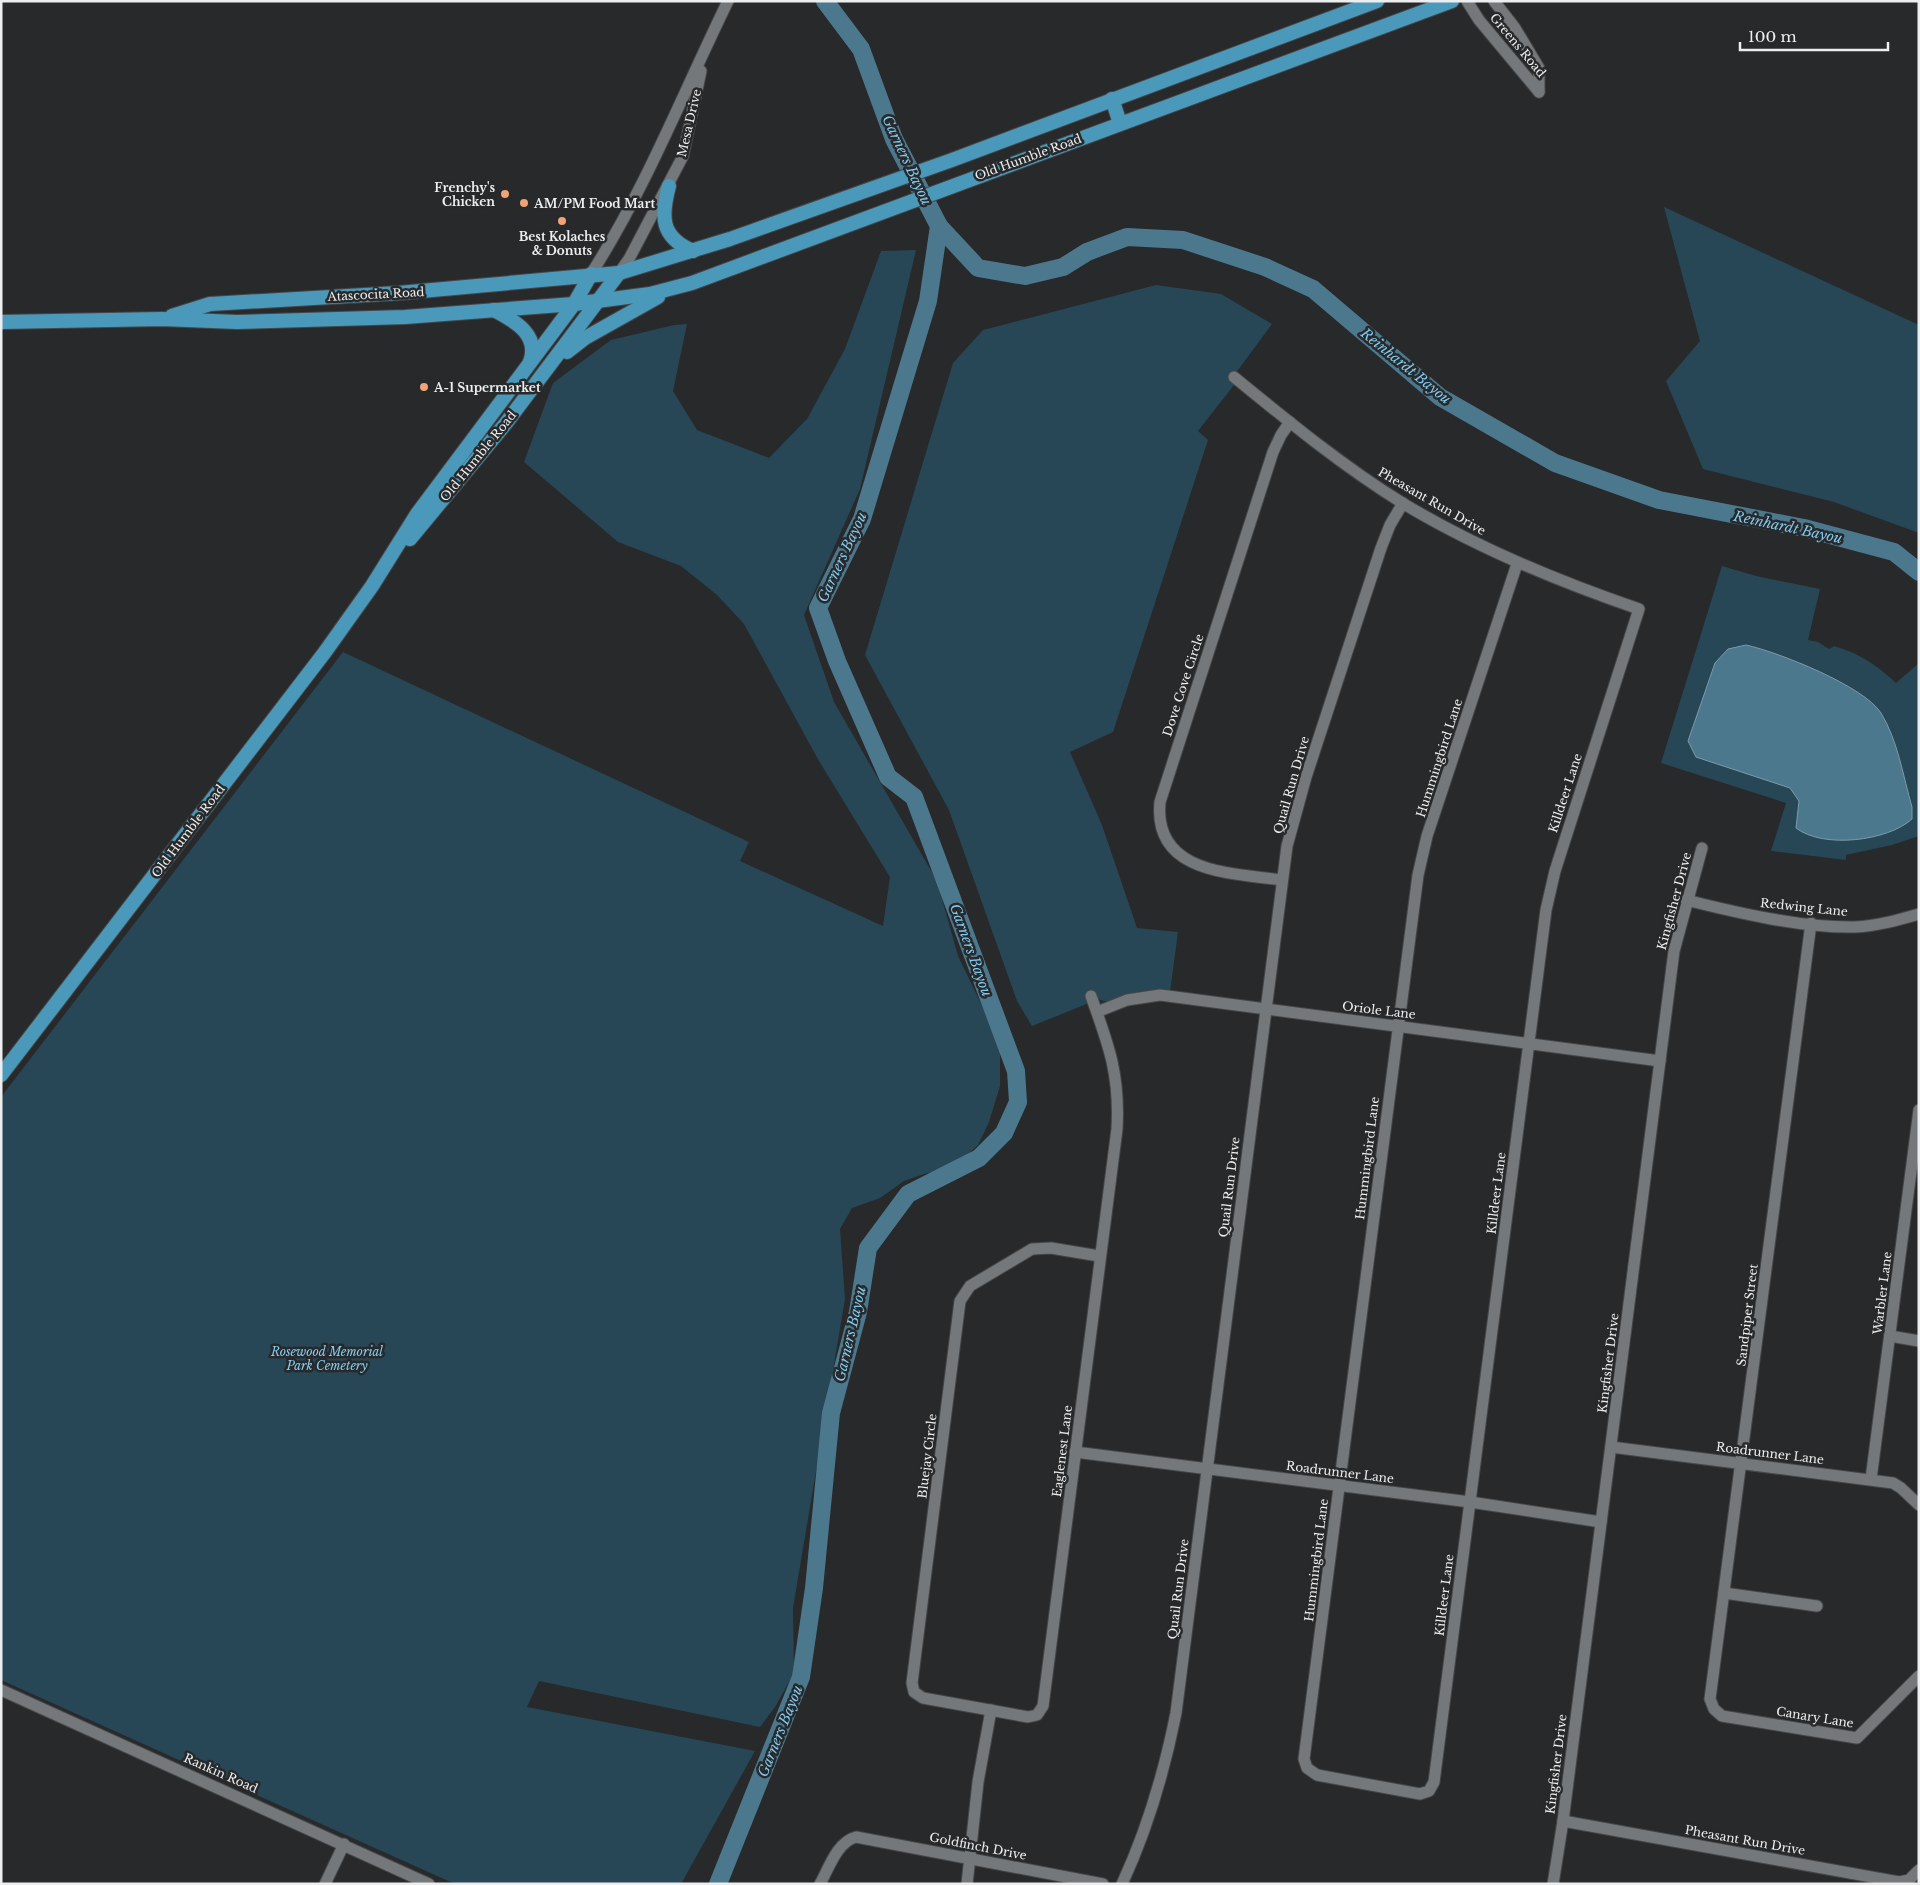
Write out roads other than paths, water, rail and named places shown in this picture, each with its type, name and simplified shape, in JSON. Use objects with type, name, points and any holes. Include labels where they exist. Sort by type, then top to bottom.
[{"type":"main road","name":"Old Humble Road","points":[[1,1075],[319,660],[372,586],[418,514],[574,304],[591,274],[619,273],[693,252],[952,160],[1377,1]]},
{"type":"main road","name":"Old Humble Road","points":[[574,304],[650,294],[686,284],[1452,1]]},
{"type":"main road","points":[[1112,99],[1120,123]]},
{"type":"main road","points":[[669,186],[663,209],[664,221],[675,240],[693,252]]},
{"type":"main road","name":"Mesa Drive","points":[[600,300],[619,273]]},
{"type":"main road","name":"Atascocita Road","points":[[162,319],[210,304],[399,293],[591,274]]},
{"type":"main road","points":[[551,365],[585,338],[638,307],[686,284]]},
{"type":"main road","name":"Old Humble Road","points":[[372,586],[551,365],[600,300]]},
{"type":"main road","name":"Atascocita Road","points":[[1,322],[162,319],[237,322],[296,321],[405,317],[574,304]]},
{"type":"main road","points":[[493,310],[511,319],[529,336],[532,350],[529,365]]},
{"type":"street","name":"Mesa Drive","points":[[591,274],[619,231],[728,1]]},
{"type":"street","name":"Greens Road","points":[[1467,1],[1479,20],[1540,92],[1539,68],[1515,28],[1494,1]]},
{"type":"street","name":"Mesa Drive","points":[[619,273],[669,186],[683,156],[707,44]]},
{"type":"street","name":"Pheasant Run Drive","points":[[1234,377],[1332,454],[1403,503],[1443,526],[1517,564],[1639,609]]},
{"type":"street","name":"Dove Cove Circle","points":[[1282,880],[1212,870],[1190,862],[1175,850],[1165,837],[1158,813],[1273,452],[1290,422]]},
{"type":"street","name":"Quail Run Drive","points":[[1122,1884],[1154,1807],[1166,1766],[1176,1713],[1287,846],[1306,777],[1381,548],[1390,525],[1403,503]]},
{"type":"street","name":"Hummingbird Lane","points":[[1429,1791],[1420,1794],[1317,1775],[1308,1768],[1304,1759],[1418,875],[1425,844],[1517,564]]},
{"type":"street","name":"Killdeer Lane","points":[[1429,1791],[1434,1782],[1546,910],[1555,871],[1639,609]]},
{"type":"street","name":"Kingfisher Drive","points":[[1553,1884],[1563,1821],[1674,951],[1686,900],[1702,848]]},
{"type":"street","name":"Redwing Lane","points":[[1686,900],[1740,913],[1811,923],[1855,926],[1891,922],[1919,914]]},
{"type":"street","name":"Sandpiper Street","points":[[1714,1709],[1710,1699],[1811,923]]},
{"type":"street","name":"Oriole Lane","points":[[1097,1012],[1127,1000],[1160,995],[1660,1061]]},
{"type":"street","name":"Eaglenest Lane","points":[[990,1710],[1028,1717],[1037,1715],[1043,1706],[1118,1107],[1118,1082],[1113,1058],[1091,996]]},
{"type":"street","name":"Warbler Lane","points":[[1871,1479],[1890,1336],[1913,1198],[1919,1110]]},
{"type":"street","name":"Bluejay Circle","points":[[990,1710],[923,1698],[914,1692],[912,1683],[960,1301],[970,1286],[1032,1249],[1052,1248],[1099,1256]]},
{"type":"street","points":[[1890,1336],[1919,1341]]},
{"type":"street","name":"Roadrunner Lane","points":[[1611,1447],[1893,1483],[1919,1505]]},
{"type":"street","name":"Roadrunner Lane","points":[[1076,1452],[1470,1502],[1601,1522]]},
{"type":"street","points":[[1724,1593],[1817,1606]]},
{"type":"street","name":"Canary Lane","points":[[1714,1709],[1722,1716],[1857,1738],[1919,1676]]},
{"type":"street","name":"Rankin Road","points":[[1,1690],[344,1844],[428,1884]]},
{"type":"street","points":[[967,1884],[970,1840],[990,1710]]},
{"type":"street","name":"Pheasant Run Drive","points":[[1563,1821],[1899,1882],[1909,1880],[1919,1870]]},
{"type":"street","name":"Goldfinch Drive","points":[[820,1884],[847,1839],[856,1837],[1103,1884]]},
{"type":"street","points":[[325,1884],[344,1844]]},
{"type":"waterway","name":"Garners Bayou","points":[[718,1884],[801,1677],[814,1588],[831,1413],[858,1312],[868,1248],[908,1194],[979,1158],[1004,1133],[1018,1102],[1016,1071],[914,797],[888,777],[837,661],[818,608],[862,519],[928,301],[939,226],[894,139],[861,49],[825,1]]},
{"type":"waterway","name":"Reinhardt Bayou","points":[[939,226],[978,268],[1025,276],[1063,267],[1087,252],[1127,237],[1183,240],[1265,267],[1313,289],[1440,397],[1555,463],[1659,500],[1804,528],[1894,552],[1919,572]]},
{"type":"place","name":"Frenchy's Chicken","points":[[505,194]]},
{"type":"place","name":"AM/PM Food Mart","points":[[524,203]]},
{"type":"place","name":"Best Kolaches & Donuts","points":[[562,221]]},
{"type":"place","name":"A-1 Supermarket","points":[[424,387]]},
{"type":"park label","name":"Rosewood Memorial Park Cemetery","points":[[327,1358]]}]
